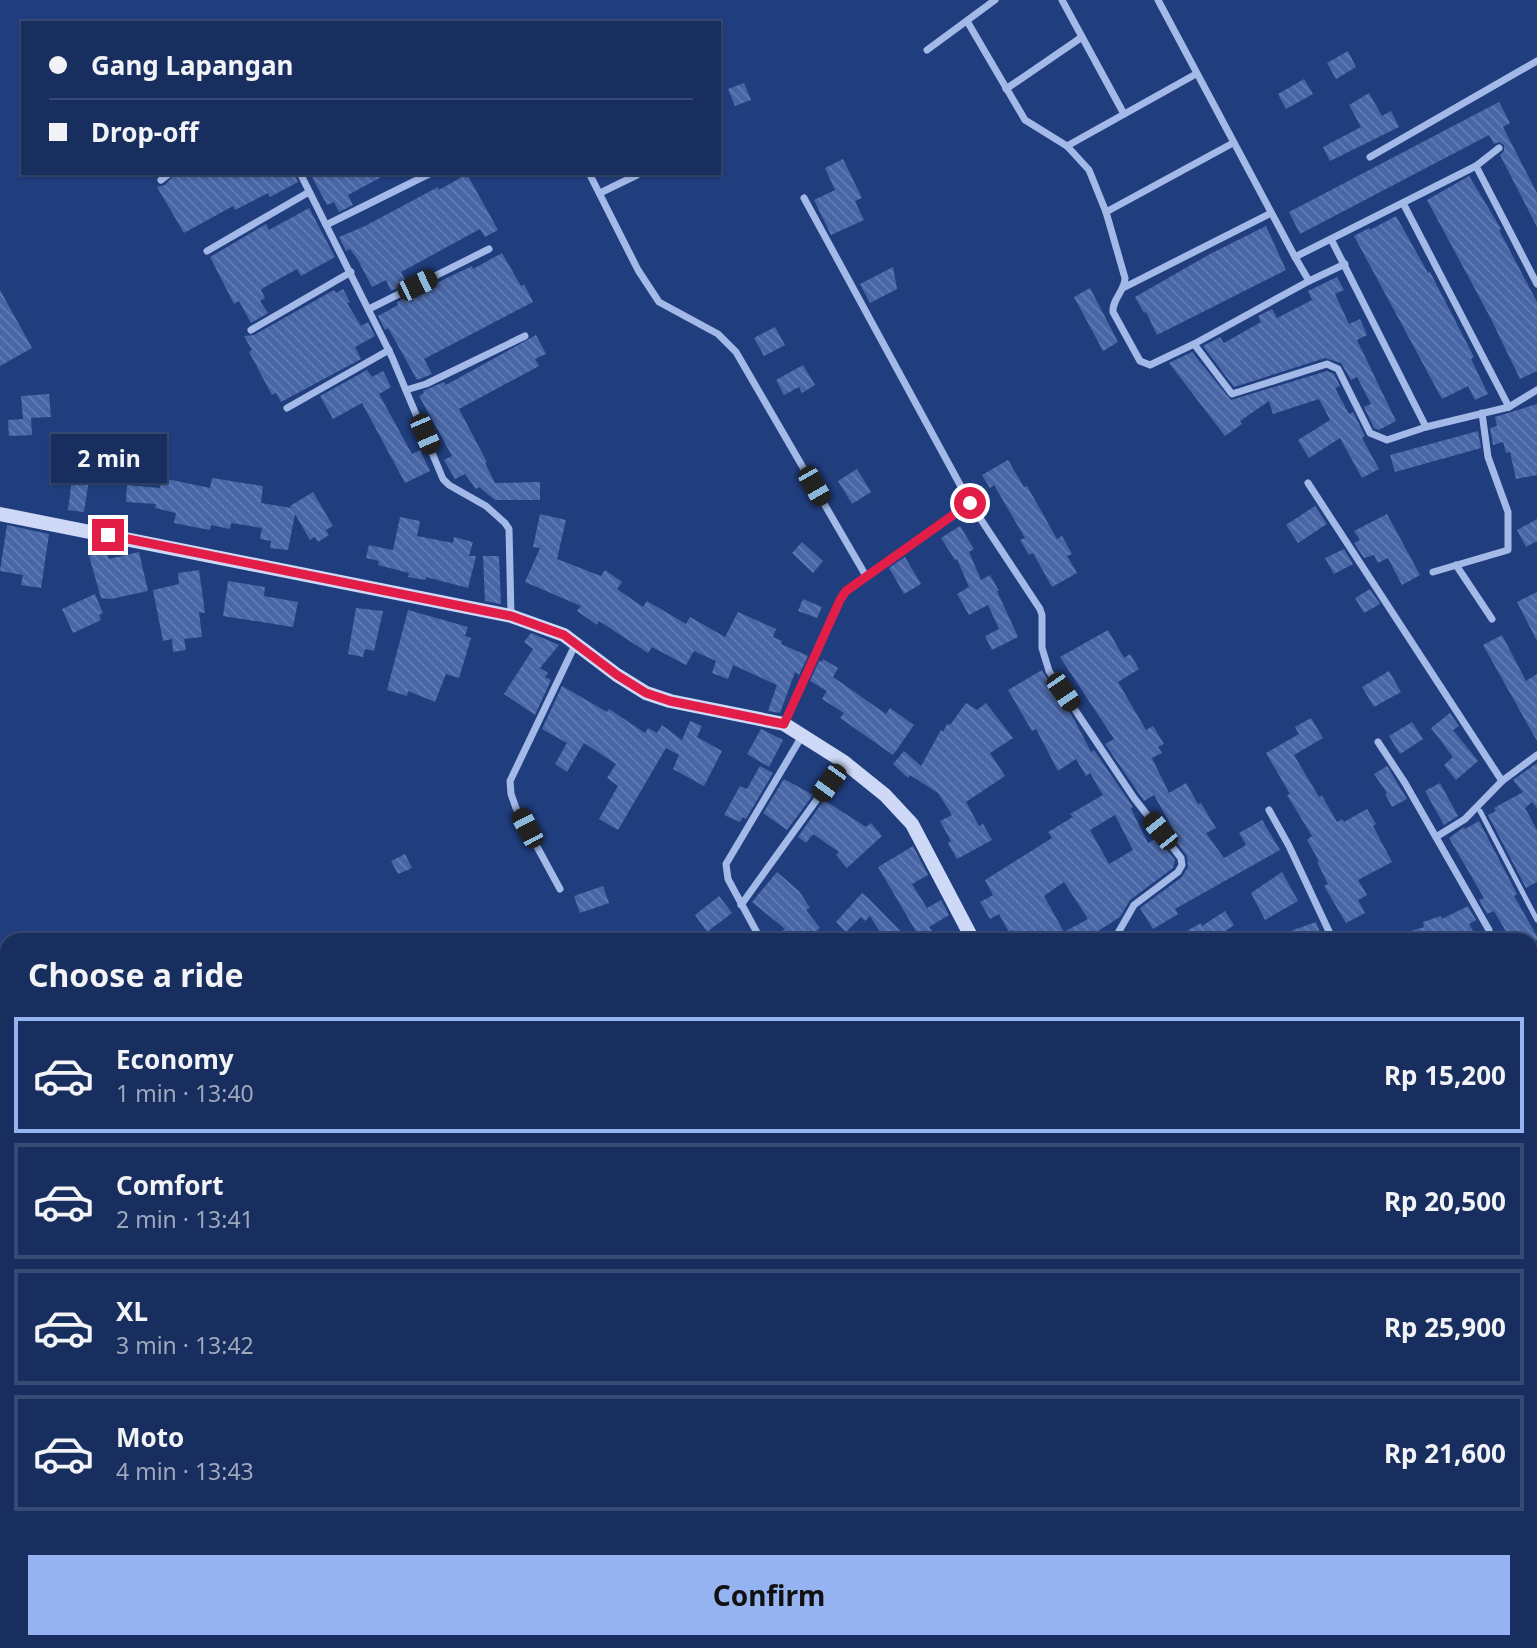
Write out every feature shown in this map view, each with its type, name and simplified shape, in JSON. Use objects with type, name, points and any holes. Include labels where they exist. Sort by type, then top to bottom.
[{"type":"main road","points":[[0,514],[511,616],[552,629],[577,643],[617,675],[646,693],[670,701],[784,724],[844,762],[885,795],[912,824],[969,933]]},
{"type":"street","points":[[927,50],[995,0]]},
{"type":"street","points":[[1062,0],[1124,114]]},
{"type":"street","points":[[1158,0],[1309,281]]},
{"type":"street","points":[[967,21],[1025,120],[1067,146],[1089,170],[1106,212],[1125,278],[1124,287],[1112,306],[1113,312],[1140,361],[1150,365],[1345,264]]},
{"type":"street","points":[[1006,89],[1082,37]]},
{"type":"street","points":[[1370,157],[1537,61]]},
{"type":"street","points":[[1067,146],[1196,74]]},
{"type":"street","points":[[1106,212],[1233,143]]},
{"type":"street","points":[[1295,257],[1476,166],[1499,149]]},
{"type":"street","points":[[1476,166],[1537,284]]},
{"type":"street","points":[[161,180],[167,175]]},
{"type":"street","points":[[301,175],[389,350],[443,479],[494,512],[509,529],[511,616]]},
{"type":"street","points":[[326,225],[427,175]]},
{"type":"street","points":[[590,175],[638,270],[659,302],[718,334],[736,352],[866,576]]},
{"type":"street","points":[[600,194],[637,175]]},
{"type":"street","points":[[206,251],[309,192]]},
{"type":"street","points":[[804,198],[970,503],[1040,608],[1042,648],[1049,671],[1134,798],[1181,858],[1182,865],[1178,872],[1134,905],[1118,933]]},
{"type":"street","points":[[1403,202],[1509,407]]},
{"type":"street","points":[[1124,287],[1271,213]]},
{"type":"street","points":[[1331,239],[1426,427]]},
{"type":"street","points":[[369,309],[489,250]]},
{"type":"street","points":[[251,330],[351,272]]},
{"type":"street","points":[[406,390],[426,384],[525,336]]},
{"type":"street","points":[[1194,344],[1233,394],[1327,364],[1338,369],[1370,433],[1387,440],[1426,427],[1509,407],[1537,390]]},
{"type":"street","points":[[287,408],[389,350]]},
{"type":"street","points":[[1433,572],[1508,550],[1508,512],[1488,457],[1482,413]]},
{"type":"street","points":[[1308,483],[1502,781]]},
{"type":"street","points":[[784,724],[840,600],[853,584],[970,503]]},
{"type":"street","points":[[1456,565],[1492,619]]},
{"type":"street","points":[[560,889],[516,808],[510,781],[577,643]]},
{"type":"street","points":[[757,933],[728,879],[726,864],[803,735]]},
{"type":"street","points":[[1378,742],[1405,783],[1489,933]]},
{"type":"street","points":[[1436,837],[1465,819],[1502,781],[1537,755]]},
{"type":"street","points":[[741,905],[844,762]]},
{"type":"street","points":[[1269,810],[1330,933]]},
{"type":"lane","points":[[1480,811],[1537,920]]},
{"type":"building","points":[[1348,51],[1356,67],[1336,79],[1327,63]]},
{"type":"building","points":[[1304,79],[1313,94],[1286,109],[1278,94]]},
{"type":"building","points":[[744,83],[751,100],[735,106],[728,89]]},
{"type":"building","points":[[1369,93],[1382,116],[1391,111],[1399,127],[1330,161],[1323,147],[1361,127],[1349,105]]},
{"type":"building","points":[[1499,102],[1510,123],[1503,127],[1537,193],[1537,227],[1500,155],[1504,151],[1504,145],[1499,142],[1494,144],[1489,135],[1300,234],[1289,212]]},
{"type":"building","points":[[843,159],[862,198],[855,201],[864,220],[831,235],[814,200],[835,190],[825,168]]},
{"type":"building","points":[[174,175],[295,175],[298,182],[270,197],[268,193],[235,210],[233,206],[184,233],[157,187],[165,185]]},
{"type":"building","points":[[311,175],[385,175],[348,195],[353,205],[339,212],[334,202],[327,205]]},
{"type":"building","points":[[468,175],[498,230],[485,237],[480,229],[401,272],[407,283],[391,291],[386,280],[372,287],[358,260],[350,249],[346,251],[339,237],[438,187],[439,190]]},
{"type":"building","points":[[1469,176],[1501,229],[1499,230],[1537,302],[1537,371],[1520,379],[1427,200]]},
{"type":"building","points":[[309,208],[335,257],[301,276],[297,269],[263,288],[261,290],[265,298],[260,301],[268,313],[251,323],[239,301],[234,304],[210,257],[266,224],[269,230]]},
{"type":"building","points":[[1396,216],[1428,273],[1430,272],[1474,357],[1471,359],[1488,394],[1475,400],[1468,386],[1442,399],[1354,236]]},
{"type":"building","points":[[1266,226],[1286,270],[1157,335],[1135,297]]},
{"type":"building","points":[[502,253],[533,302],[424,359],[432,374],[417,380],[388,328],[385,330],[378,316],[398,305],[397,302],[472,266],[473,269]]},
{"type":"building","points":[[893,267],[897,289],[870,303],[860,284]]},
{"type":"building","points":[[1337,277],[1344,290],[1335,294],[1349,324],[1360,319],[1367,335],[1357,340],[1396,421],[1379,430],[1374,428],[1364,407],[1371,404],[1357,377],[1351,380],[1341,363],[1325,358],[1234,387],[1203,346],[1220,337],[1224,343],[1261,322],[1258,316],[1272,309],[1277,318],[1312,300],[1308,291]]},
{"type":"building","points":[[1090,288],[1118,342],[1103,351],[1074,297]]},
{"type":"building","points":[[343,289],[350,302],[347,303],[361,326],[368,322],[375,336],[355,347],[361,359],[281,402],[276,393],[272,395],[249,352],[252,350],[244,336],[254,335],[334,290],[336,293]]},
{"type":"building","points":[[0,290],[32,348],[0,366]]},
{"type":"building","points":[[775,327],[785,345],[764,356],[754,338]]},
{"type":"building","points":[[536,335],[546,354],[535,359],[539,366],[459,409],[495,483],[540,482],[540,500],[495,500],[479,487],[476,489],[465,474],[455,479],[444,460],[452,456],[419,396],[423,391],[444,382],[446,385]]},
{"type":"building","points":[[1192,352],[1231,400],[1327,371],[1334,374],[1340,386],[1335,388],[1349,414],[1353,412],[1365,436],[1362,438],[1379,469],[1362,478],[1340,438],[1309,458],[1298,440],[1330,420],[1319,399],[1273,414],[1269,401],[1240,421],[1242,424],[1225,436],[1169,363]]},
{"type":"building","points":[[803,365],[815,385],[802,393],[799,387],[784,395],[776,380]]},
{"type":"building","points":[[367,370],[372,377],[383,371],[391,387],[379,394],[412,454],[420,450],[430,471],[405,483],[362,403],[333,419],[320,396]]},
{"type":"building","points":[[49,394],[51,417],[31,418],[32,435],[9,436],[8,420],[23,419],[21,396]]},
{"type":"building","points":[[1537,404],[1537,475],[1516,479],[1510,452],[1506,453],[1503,442],[1493,445],[1490,428],[1497,426],[1495,417]]},
{"type":"building","points":[[1478,431],[1481,448],[1395,472],[1390,455]]},
{"type":"building","points":[[78,452],[98,455],[96,480],[89,479],[84,512],[68,510]]},
{"type":"building","points":[[1008,460],[1024,487],[1027,486],[1057,539],[1062,536],[1072,554],[1067,556],[1077,573],[1052,587],[1033,553],[1029,555],[1020,540],[1025,538],[994,485],[990,488],[982,475]]},
{"type":"building","points":[[857,469],[871,492],[852,504],[838,481]]},
{"type":"building","points":[[162,478],[210,488],[212,478],[263,486],[261,503],[291,508],[290,506],[313,492],[333,526],[326,530],[329,535],[318,542],[315,537],[310,540],[295,514],[288,550],[270,548],[271,541],[260,539],[262,528],[231,523],[230,529],[211,525],[210,530],[174,523],[176,513],[155,508],[156,504],[126,502],[127,485],[160,488]]},
{"type":"building","points":[[1315,506],[1327,524],[1298,543],[1286,525]]},
{"type":"building","points":[[540,514],[566,520],[557,559],[601,576],[605,570],[622,582],[617,589],[643,607],[647,601],[686,624],[690,617],[725,637],[738,612],[776,629],[773,637],[782,641],[781,644],[808,656],[799,675],[795,672],[780,713],[768,711],[777,685],[733,665],[728,679],[712,673],[716,661],[694,651],[686,665],[652,647],[648,653],[599,621],[597,625],[577,611],[581,606],[525,582],[540,548],[533,547]]},
{"type":"building","points":[[1387,514],[1420,575],[1402,585],[1388,558],[1378,563],[1374,555],[1364,558],[1354,543],[1360,540],[1354,531]]},
{"type":"building","points":[[400,517],[420,521],[417,536],[453,543],[454,537],[473,542],[469,556],[476,556],[468,588],[426,577],[426,580],[408,577],[409,573],[378,565],[379,561],[366,558],[369,545],[393,550]]},
{"type":"building","points":[[1537,519],[1537,541],[1526,547],[1517,530]]},
{"type":"building","points":[[7,525],[49,534],[41,588],[21,585],[23,575],[0,571]]},
{"type":"building","points":[[960,526],[974,549],[969,552],[981,580],[990,575],[1018,637],[992,650],[985,636],[999,629],[988,605],[969,615],[957,594],[969,587],[957,559],[955,560],[941,538]]},
{"type":"building","points":[[802,542],[823,561],[813,573],[792,553]]},
{"type":"building","points":[[1344,549],[1353,564],[1334,574],[1325,558]]},
{"type":"building","points":[[106,551],[109,559],[139,552],[148,591],[111,599],[101,598],[89,556]]},
{"type":"building","points":[[483,556],[499,556],[501,604],[485,601]]},
{"type":"building","points":[[905,557],[921,584],[904,594],[889,568]]},
{"type":"building","points":[[199,570],[205,613],[199,612],[202,637],[184,639],[186,650],[173,652],[172,639],[163,641],[153,590],[179,584],[178,573]]},
{"type":"building","points":[[228,581],[265,587],[264,596],[298,602],[293,627],[223,616]]},
{"type":"building","points":[[1370,589],[1380,604],[1364,613],[1355,598]]},
{"type":"building","points":[[1537,592],[1537,641],[1517,602]]},
{"type":"building","points":[[95,594],[103,613],[99,615],[101,620],[73,633],[62,609]]},
{"type":"building","points":[[803,599],[822,607],[817,618],[798,611]]},
{"type":"building","points":[[356,608],[383,611],[374,651],[365,649],[363,657],[348,654]]},
{"type":"building","points":[[408,610],[468,627],[465,636],[471,638],[459,678],[446,674],[435,702],[408,691],[407,696],[387,690]]},
{"type":"building","points":[[1108,630],[1124,658],[1130,654],[1139,669],[1118,682],[1146,730],[1153,726],[1164,744],[1158,747],[1162,753],[1152,758],[1169,793],[1186,783],[1216,828],[1206,833],[1224,858],[1246,845],[1239,833],[1262,820],[1280,850],[1175,909],[1178,914],[1153,929],[1140,908],[1182,877],[1188,867],[1187,856],[1168,831],[1173,829],[1154,795],[1144,801],[1105,744],[1114,739],[1060,657]]},
{"type":"building","points":[[531,633],[559,645],[540,668],[548,673],[545,677],[551,680],[535,715],[504,694],[533,649],[524,642]]},
{"type":"building","points":[[1502,635],[1526,681],[1537,674],[1537,741],[1483,645]]},
{"type":"building","points":[[823,659],[838,668],[833,677],[886,714],[890,708],[914,725],[893,755],[840,718],[844,713],[822,699],[827,691],[810,681],[819,661],[822,662]]},
{"type":"building","points":[[1042,670],[1075,721],[1091,752],[1094,750],[1133,807],[1131,808],[1148,843],[1157,838],[1175,860],[1173,868],[1130,900],[1120,917],[1095,933],[1009,932],[999,914],[990,919],[980,902],[993,895],[985,880],[1052,838],[1048,832],[1073,817],[1070,814],[1103,795],[1090,773],[1086,776],[1076,759],[1058,771],[1036,729],[1032,731],[1008,690]],"holes":[[[1115,815],[1133,850],[1109,864],[1090,830]],[[1064,882],[1088,919],[1064,932],[1044,896]]]},
{"type":"building","points":[[1389,671],[1401,692],[1374,707],[1362,687]]},
{"type":"building","points":[[562,686],[607,712],[609,709],[645,733],[648,728],[657,733],[662,725],[682,740],[690,721],[702,726],[697,737],[722,751],[704,786],[673,769],[679,755],[666,748],[618,830],[599,819],[618,786],[607,778],[616,764],[584,743],[567,772],[555,764],[567,743],[542,729]]},
{"type":"building","points":[[966,703],[977,710],[986,703],[1013,738],[990,753],[1005,776],[966,802],[979,826],[983,824],[992,840],[957,859],[940,821],[952,815],[938,793],[910,775],[908,778],[893,764],[904,751],[921,766],[941,730],[943,732],[947,724],[950,725]]},
{"type":"building","points":[[1450,713],[1459,726],[1453,730],[1478,761],[1456,780],[1444,765],[1453,757],[1431,728]]},
{"type":"building","points":[[1311,718],[1323,738],[1294,755],[1337,822],[1342,819],[1344,822],[1367,809],[1392,862],[1358,880],[1367,895],[1358,900],[1365,913],[1346,923],[1324,886],[1328,884],[1307,840],[1312,836],[1266,753],[1299,734],[1295,727]]},
{"type":"building","points":[[1412,722],[1423,739],[1400,754],[1389,736]]},
{"type":"building","points":[[761,729],[783,740],[769,767],[747,754]]},
{"type":"building","points":[[1537,763],[1537,808],[1532,802],[1525,808],[1537,830],[1537,882],[1526,888],[1488,815],[1496,811],[1494,808],[1523,792],[1513,780]]},
{"type":"building","points":[[760,766],[773,773],[746,819],[743,817],[740,822],[724,815],[740,786],[747,789]]},
{"type":"building","points":[[1387,766],[1407,799],[1392,807],[1385,794],[1387,793],[1374,774]]},
{"type":"building","points":[[784,779],[813,795],[787,830],[763,813]]},
{"type":"building","points":[[1440,783],[1458,816],[1444,825],[1425,791]]},
{"type":"building","points":[[824,800],[866,827],[871,823],[882,836],[847,868],[836,855],[839,852],[813,834],[806,843],[798,837]]},
{"type":"building","points":[[1479,821],[1517,894],[1514,896],[1535,933],[1507,933],[1494,911],[1487,914],[1479,900],[1484,898],[1449,838],[1464,827],[1465,829]]},
{"type":"building","points":[[913,846],[928,875],[912,884],[927,908],[941,900],[949,915],[929,927],[934,933],[917,933],[878,867]]},
{"type":"building","points":[[405,854],[412,868],[398,874],[391,861]]},
{"type":"building","points":[[777,872],[799,891],[810,908],[806,910],[820,928],[814,933],[780,933],[785,929],[752,902]]},
{"type":"building","points":[[1282,872],[1298,901],[1265,920],[1251,893]]},
{"type":"building","points":[[603,886],[609,903],[580,913],[574,896]]},
{"type":"building","points":[[862,893],[902,933],[881,933],[870,916],[865,921],[861,917],[846,932],[836,922]]},
{"type":"building","points":[[719,896],[732,913],[707,932],[695,915]]},
{"type":"building","points":[[1468,906],[1476,920],[1469,924],[1474,933],[1405,933],[1424,927],[1423,922],[1441,916],[1442,919]]},
{"type":"building","points":[[1225,911],[1234,925],[1223,933],[1183,933],[1201,923],[1202,926]]},
{"type":"building","points":[[1316,922],[1320,933],[1285,933]]},
{"type":"route","points":[[108,535],[511,616],[564,635],[646,693],[670,701],[784,724],[846,591],[970,503]]}]
